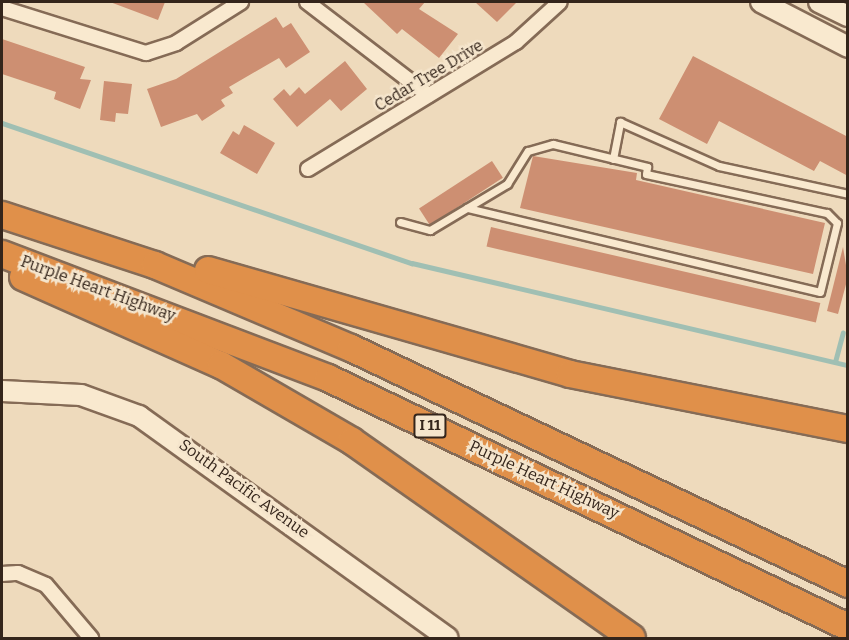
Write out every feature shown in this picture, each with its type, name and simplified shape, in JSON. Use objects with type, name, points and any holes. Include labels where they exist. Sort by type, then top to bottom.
[{"type":"highway","name":"I 11","points":[[2,215],[155,265],[351,348],[848,584]]},
{"type":"highway","name":"Purple Heart Highway","points":[[2,254],[328,378],[848,627]]},
{"type":"highway","points":[[155,265],[207,270],[570,374],[848,429]]},
{"type":"highway","points":[[2,268],[221,365],[334,430],[632,639]]},
{"type":"street","points":[[2,8],[146,53],[176,43],[241,2]]},
{"type":"street","points":[[307,2],[428,95]]},
{"type":"street","name":"Cedar Tree Drive","points":[[308,169],[526,35],[560,2]]},
{"type":"street","points":[[761,2],[848,47]]},
{"type":"street","points":[[819,2],[848,16]]},
{"type":"street","name":"South Pacific Avenue","points":[[10,390],[81,395],[157,426],[448,639]]},
{"type":"street","points":[[2,574],[18,573],[45,585],[91,639]]},
{"type":"lane","points":[[613,159],[620,122],[719,166],[848,194]]},
{"type":"lane","points":[[400,222],[430,230],[507,184],[536,147],[553,144],[647,167],[646,174],[827,213],[837,223],[820,292],[467,208]]},
{"type":"building","points":[[110,2],[165,2],[158,20]]},
{"type":"building","points":[[363,2],[425,2],[419,9],[458,34],[439,58],[402,29],[397,34]]},
{"type":"building","points":[[475,2],[517,2],[497,22]]},
{"type":"building","points":[[276,17],[283,28],[291,23],[310,52],[286,68],[279,58],[229,87],[233,93],[221,100],[225,106],[202,121],[197,114],[161,127],[147,89],[176,79]]},
{"type":"building","points":[[2,39],[85,67],[80,79],[91,80],[80,109],[54,99],[56,92],[2,74]]},
{"type":"building","points":[[693,56],[848,137],[848,176],[820,161],[814,171],[719,121],[707,144],[659,119]]},
{"type":"building","points":[[345,61],[367,89],[341,111],[330,99],[297,127],[273,99],[284,89],[290,96],[299,87],[305,94]]},
{"type":"building","points":[[104,81],[132,84],[128,114],[116,113],[115,122],[100,120]]},
{"type":"building","points":[[244,125],[275,143],[257,174],[220,153],[233,131],[239,135]]},
{"type":"building","points":[[533,156],[637,173],[636,180],[825,223],[813,274],[520,208]]},
{"type":"building","points":[[492,161],[503,178],[430,225],[419,208]]},
{"type":"building","points":[[491,227],[820,303],[816,323],[487,246]]},
{"type":"building","points":[[843,247],[848,277],[838,314],[827,311]]},
{"type":"waterway","points":[[2,123],[412,263],[848,365]]},
{"type":"waterway","points":[[835,362],[843,333]]}]
